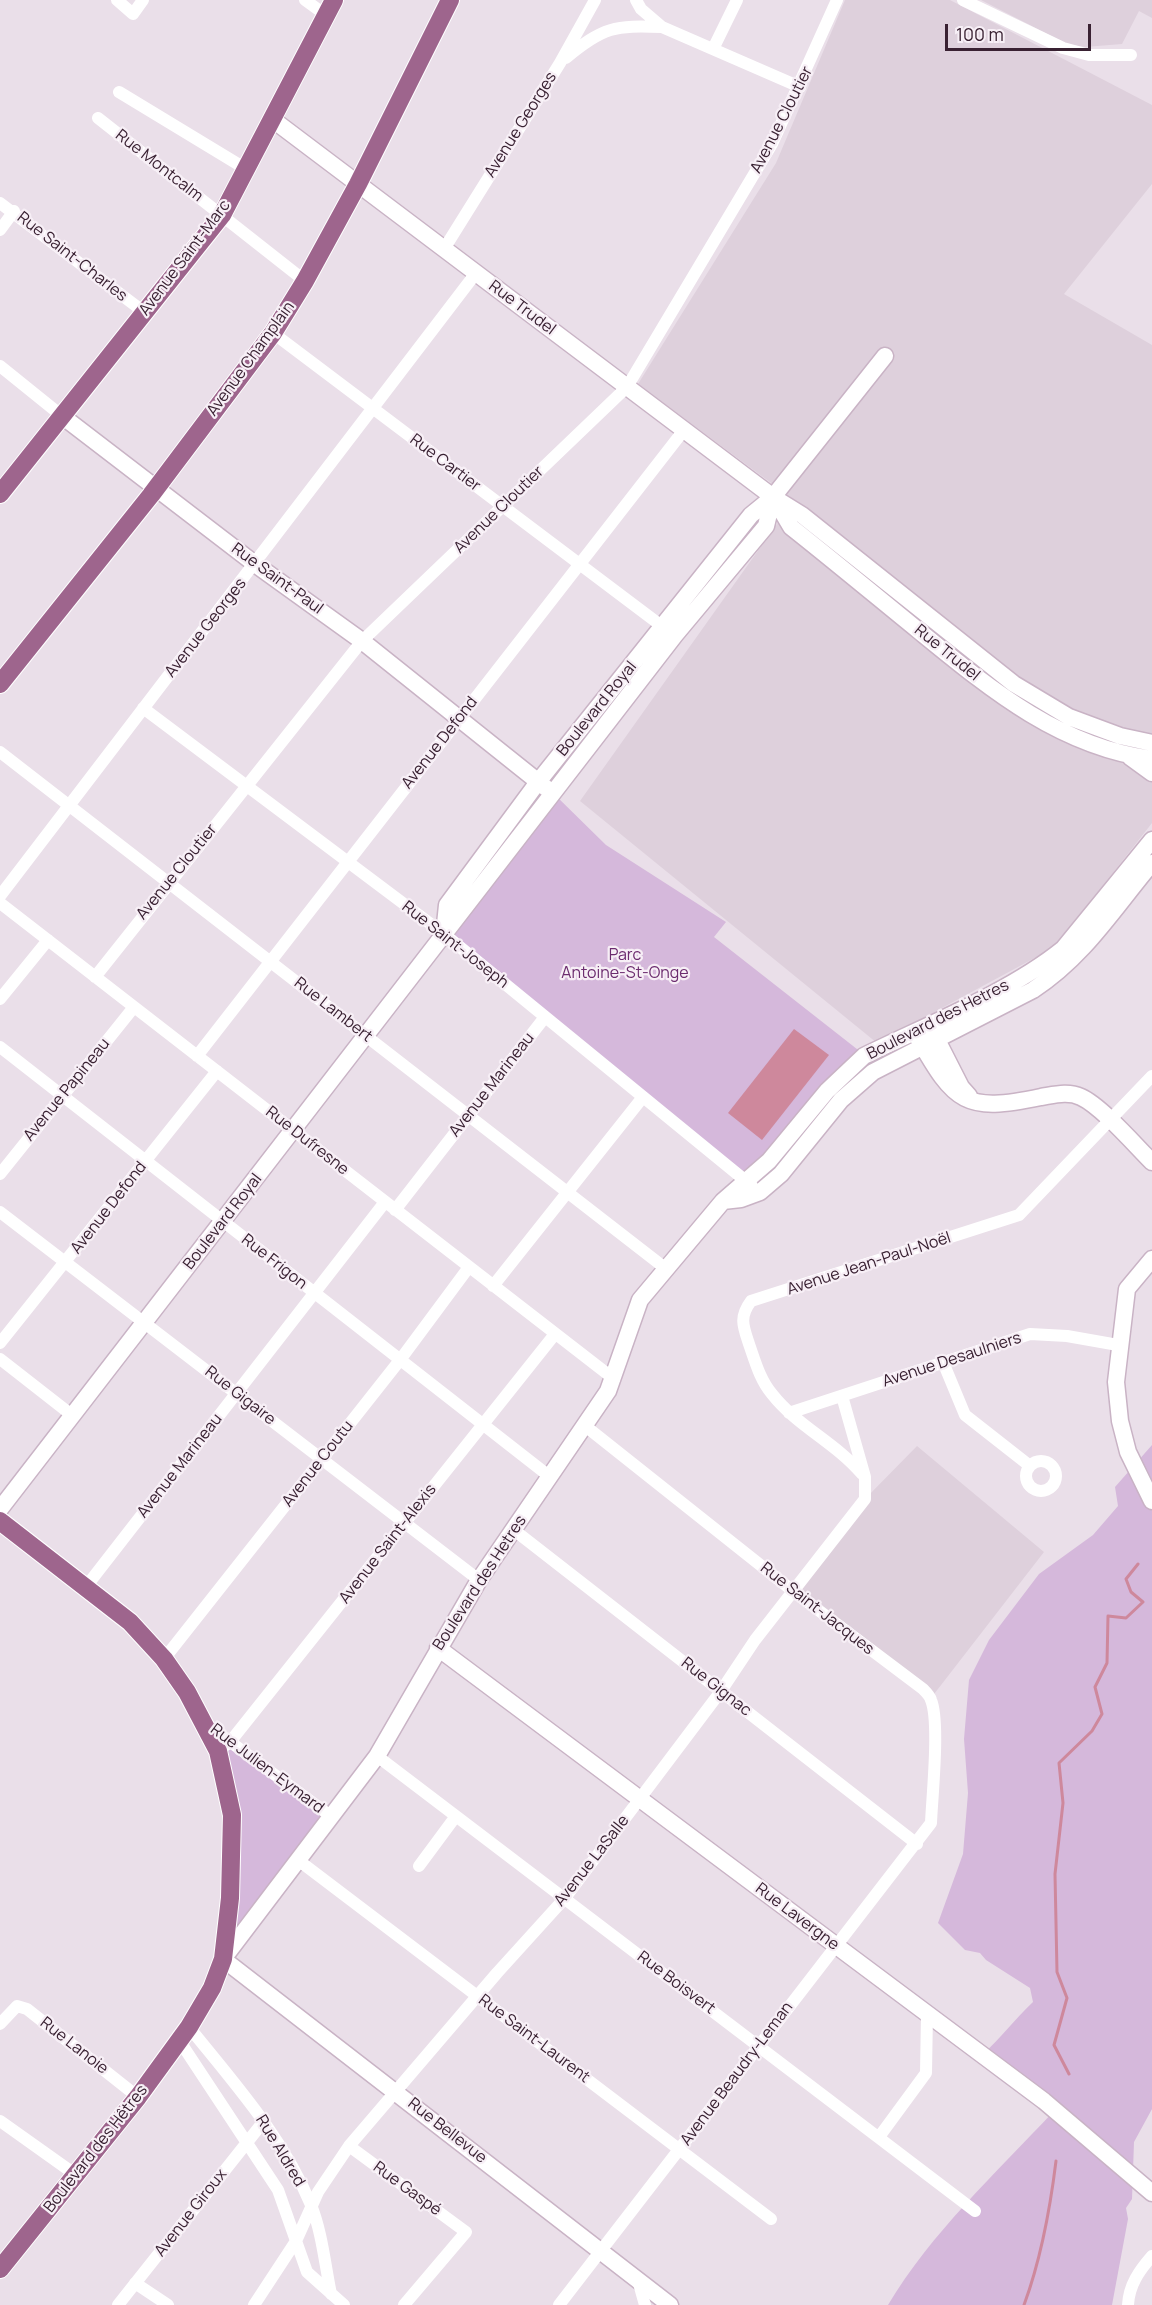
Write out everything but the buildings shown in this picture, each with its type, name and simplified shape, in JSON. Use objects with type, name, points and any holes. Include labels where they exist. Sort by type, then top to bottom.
[{"type":"main road","name":"Avenue Champlain","points":[[0,684],[156,488],[273,333],[305,281],[358,184],[450,0]]},
{"type":"main road","name":"Avenue Saint-Marc","points":[[0,494],[222,215],[330,8]]},
{"type":"main road","name":"Boulevard des Hêtres","points":[[0,1521],[130,1622],[164,1659],[187,1692],[203,1722],[224,1747],[232,1815],[231,1898],[223,1959],[212,1988],[184,2033],[138,2097],[0,2269]]},
{"type":"street","points":[[117,0],[133,14],[143,0]]},
{"type":"street","points":[[305,0],[330,8]]},
{"type":"street","name":"Avenue Georges","points":[[444,249],[560,63],[595,0]]},
{"type":"street","points":[[636,0],[641,9],[662,27],[800,87]]},
{"type":"street","points":[[713,49],[737,0]]},
{"type":"street","name":"Avenue Cloutier","points":[[95,977],[168,882],[362,641],[627,387],[724,228],[772,144],[800,87],[837,0]]},
{"type":"street","points":[[963,0],[1063,48],[1089,54],[1131,55]]},
{"type":"street","points":[[560,63],[585,42],[607,29],[629,26],[662,27]]},
{"type":"street","points":[[119,92],[246,169]]},
{"type":"street","name":"Rue Montcalm","points":[[98,118],[305,281]]},
{"type":"street","name":"Rue Trudel","points":[[272,119],[772,497],[802,515],[1014,684],[1069,717],[1120,736],[1152,743]]},
{"type":"street","name":"Rue Saint-Charles","points":[[0,202],[144,312]]},
{"type":"street","points":[[0,230],[14,211]]},
{"type":"street","name":"Avenue Georges","points":[[0,896],[476,273]]},
{"type":"street","name":"Rue Cartier","points":[[273,333],[669,631]]},
{"type":"street","name":"Boulevard Royal","points":[[444,934],[447,905],[538,782],[669,631],[766,526],[772,497],[885,356]]},
{"type":"street","name":"Rue Saint-Paul","points":[[0,366],[255,564],[362,641],[554,794]]},
{"type":"street","name":"Avenue Defond","points":[[197,1056],[684,430]]},
{"type":"street","name":"Rue Trudel","points":[[772,497],[791,527],[1004,699],[1061,733],[1101,749],[1152,759]]},
{"type":"street","name":"Boulevard Royal","points":[[0,1509],[554,794],[669,631]]},
{"type":"street","name":"Rue Saint-Joseph","points":[[143,708],[444,934],[754,1187]]},
{"type":"street","name":"Rue Lambert","points":[[0,752],[665,1268]]},
{"type":"street","points":[[1127,755],[1152,773]]},
{"type":"street","name":"Boulevard des Hetres","points":[[223,1959],[377,1756],[438,1648],[480,1580],[614,1379],[631,1320],[640,1300],[665,1268],[723,1201],[781,1174],[841,1100],[873,1072],[926,1035],[1022,978],[1055,955],[1152,840]]},
{"type":"street","name":"Boulevard des Hetres","points":[[926,1035],[1033,990],[1055,976],[1074,959],[1152,863]]},
{"type":"street","name":"Rue Dufresne","points":[[0,903],[614,1379]]},
{"type":"street","points":[[0,999],[48,940]]},
{"type":"street","name":"Avenue Papineau","points":[[0,1174],[61,1095],[134,1007]]},
{"type":"street","name":"Avenue Marineau","points":[[85,1588],[314,1293],[469,1115],[545,1017]]},
{"type":"street","points":[[926,1035],[943,1081],[973,1102],[995,1105],[1066,1093],[1081,1097],[1109,1120],[1152,1162]]},
{"type":"street","name":"Rue Frigon","points":[[0,1047],[549,1476]]},
{"type":"street","name":"Avenue Defond","points":[[0,1343],[217,1071]]},
{"type":"street","name":"Avenue Jean-Paul-Noël","points":[[865,1477],[850,1459],[789,1413],[771,1394],[758,1372],[741,1320],[751,1301],[1019,1215],[1152,1076]]},
{"type":"street","points":[[493,1286],[643,1097]]},
{"type":"street","name":"Rue Gigaire","points":[[0,1212],[480,1580]]},
{"type":"street","points":[[1152,1259],[1127,1289],[1116,1382],[1120,1421],[1134,1469],[1152,1501]]},
{"type":"street","name":"Avenue Coutu","points":[[164,1659],[400,1360],[469,1267]]},
{"type":"street","name":"Avenue Saint-Alexis","points":[[224,1747],[555,1334]]},
{"type":"street","name":"Avenue Desaulniers","points":[[789,1413],[1029,1334],[1067,1336],[1119,1345]]},
{"type":"street","points":[[0,1359],[73,1416]]},
{"type":"street","points":[[943,1362],[965,1415],[1030,1466]]},
{"type":"street","name":"Avenue LaSalle","points":[[254,2305],[296,2241],[311,2206],[349,2146],[565,1898],[722,1691],[755,1640],[865,1499],[865,1477],[842,1396]]},
{"type":"street","name":"Rue Saint-Jacques","points":[[584,1425],[793,1591],[923,1689],[931,1698],[934,1752],[931,1823],[917,1844]]},
{"type":"street","name":"Rue Gignac","points":[[514,1530],[917,1844]]},
{"type":"street","name":"Rue Lavergne","points":[[438,1648],[1044,2101],[1152,2193]]},
{"type":"street","name":"Rue Julien-Eymard","points":[[224,1747],[332,1817]]},
{"type":"street","name":"Rue Boisvert","points":[[377,1756],[975,2211]]},
{"type":"street","points":[[419,1866],[456,1816]]},
{"type":"street","name":"Avenue Beaudry-Leman","points":[[559,2305],[835,1946],[917,1844]]},
{"type":"street","name":"Rue Saint-Laurent","points":[[298,1860],[771,2219]]},
{"type":"street","name":"Rue Bellevue","points":[[223,1959],[670,2305]]},
{"type":"street","name":"Rue Lanoie","points":[[0,2024],[17,2006],[27,2009],[138,2097]]},
{"type":"street","points":[[879,2137],[926,2073],[927,2013]]},
{"type":"street","name":"Rue Aldred","points":[[184,2033],[264,2121],[311,2206],[330,2294]]},
{"type":"street","name":"Rue Aldred","points":[[184,2033],[278,2190],[306,2272],[344,2305]]},
{"type":"street","points":[[0,2121],[76,2175]]},
{"type":"street","name":"Avenue Giroux","points":[[118,2305],[264,2121]]},
{"type":"street","name":"Rue Gaspé","points":[[349,2146],[466,2232],[404,2305]]},
{"type":"street","points":[[1128,2305],[1128,2295],[1138,2271],[1152,2256]]},
{"type":"street","points":[[638,2280],[645,2305]]},
{"type":"street","points":[[135,2283],[168,2305]]},
{"type":"shaded area","points":[[845,0],[950,0],[1152,105],[1152,184],[1064,294],[1152,345],[1152,823],[1055,947],[877,1043],[580,801],[794,500],[638,384],[776,163]]},
{"type":"shaded area","points":[[981,0],[1152,0],[1152,18],[1139,11],[1122,44],[1085,47],[1067,44]]},
{"type":"shaded area","points":[[794,1029],[829,1055],[762,1140],[728,1113]]},
{"type":"shaded area","points":[[917,1446],[1044,1552],[931,1698],[793,1591],[865,1499]]},
{"type":"green space","name":"Parc Antoine-St-Onge","points":[[551,791],[606,845],[726,922],[714,937],[862,1053],[747,1182],[444,934]]},
{"type":"green space","points":[[1152,1445],[1152,2109],[1134,2142],[1132,2199],[1126,2208],[1128,2219],[1112,2305],[888,2305],[944,2228],[1053,2112],[981,2056],[1033,2002],[1030,1988],[986,1960],[980,1953],[965,1950],[938,1923],[963,1854],[968,1793],[964,1739],[969,1680],[989,1640],[1039,1574],[1093,1535],[1118,1506],[1115,1487]]},
{"type":"green space","points":[[230,1742],[332,1817],[223,1959],[230,1898],[218,1751]]},
{"type":"waterway","points":[[1069,2074],[1054,2045],[1067,1998],[1057,1972],[1055,1874],[1063,1803],[1059,1763],[1092,1731],[1102,1714],[1095,1687],[1107,1663],[1108,1616],[1126,1618],[1143,1602],[1131,1592],[1126,1579],[1138,1564]]},
{"type":"waterway","points":[[1024,2305],[1044,2234],[1056,2161]]}]
